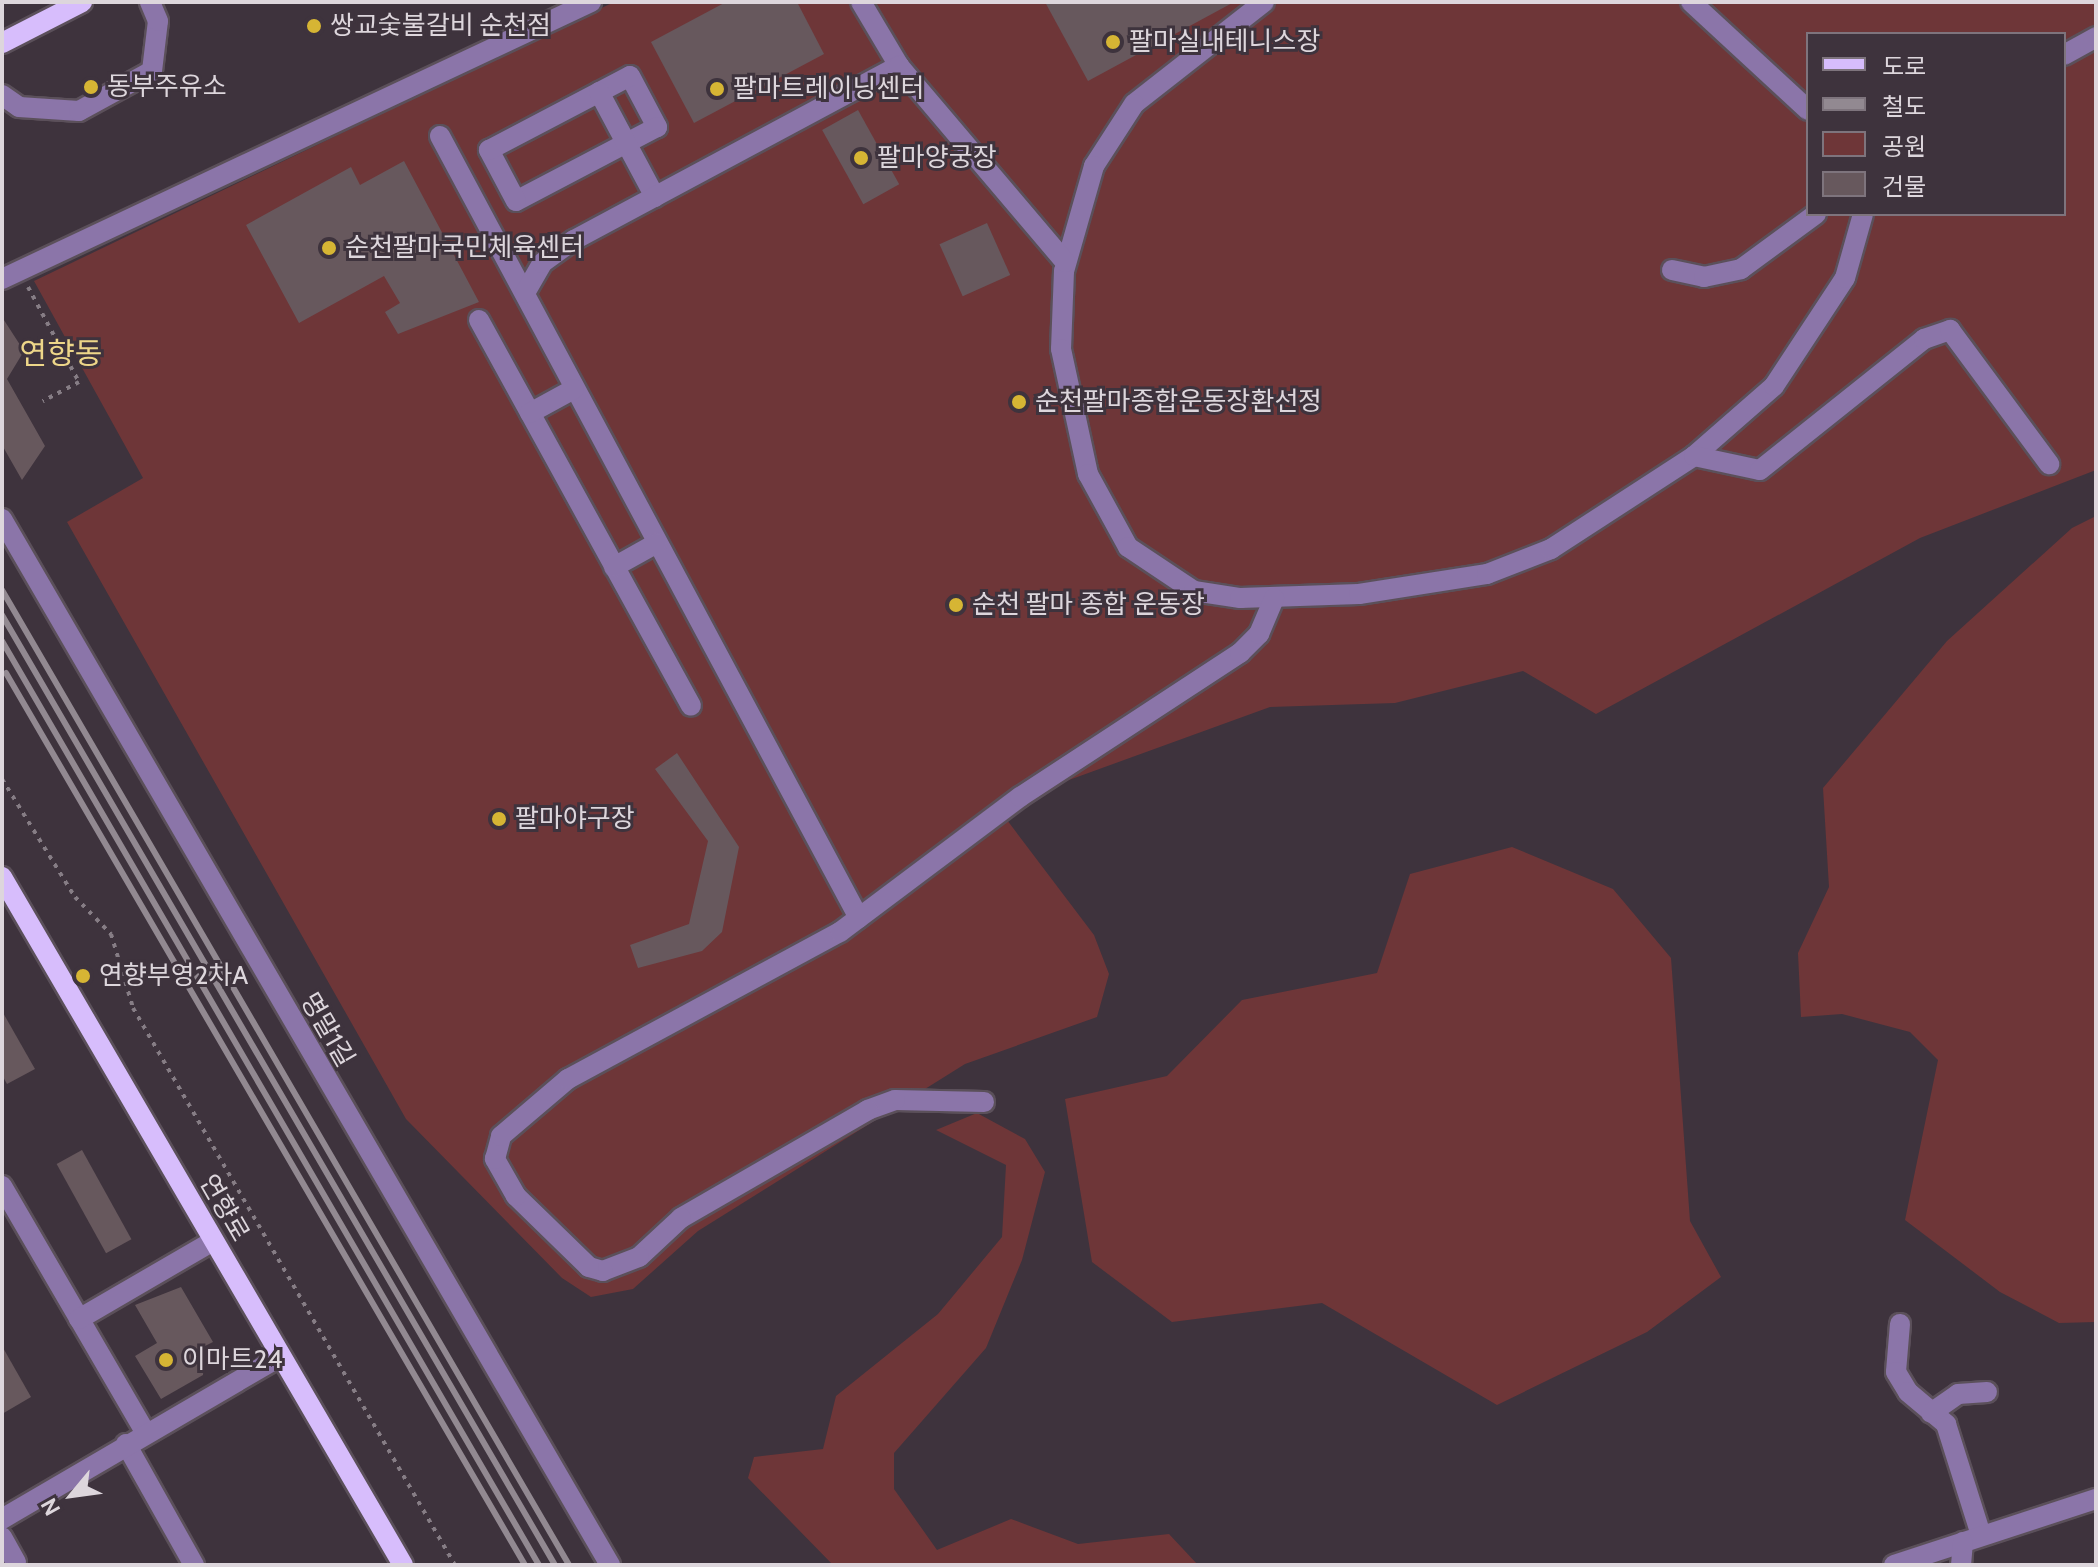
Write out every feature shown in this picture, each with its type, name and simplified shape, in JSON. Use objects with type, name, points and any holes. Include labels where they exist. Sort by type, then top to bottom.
[{"type":"main road","points":[[2,43],[82,2]]},
{"type":"main road","name":"연향로","points":[[2,877],[403,1565]]},
{"type":"street","points":[[2,95],[19,107],[79,111],[152,71],[158,21],[150,2]]},
{"type":"street","points":[[11,275],[591,2]]},
{"type":"street","points":[[861,2],[899,66],[1065,262]]},
{"type":"street","points":[[1264,2],[1171,68],[1134,104],[1094,166],[1065,262],[1061,349],[1076,439],[1128,547],[1194,591],[1274,598],[1439,584],[1518,564],[1694,456],[1739,422],[1798,357],[1845,278],[1862,216]]},
{"type":"street","points":[[1691,2],[1806,108]]},
{"type":"street","points":[[2066,54],[2096,37]]},
{"type":"street","points":[[525,293],[553,254],[899,66]]},
{"type":"street","points":[[630,76],[657,127],[516,201],[489,150],[599,92],[630,76]]},
{"type":"street","points":[[599,92],[655,197]]},
{"type":"street","points":[[440,136],[859,918]]},
{"type":"street","points":[[1672,270],[1704,277],[1741,269],[1813,216]]},
{"type":"street","points":[[479,320],[691,706]]},
{"type":"street","points":[[1694,456],[1760,470],[1924,339],[1950,330],[2049,464]]},
{"type":"street","points":[[530,413],[574,389]]},
{"type":"street","name":"명말1길","points":[[2,519],[610,1565]]},
{"type":"street","points":[[614,567],[657,543]]},
{"type":"street","points":[[984,1102],[895,1100],[868,1110],[681,1218],[653,1247],[613,1270],[589,1267],[498,1173],[495,1146],[501,1136],[568,1079],[859,918],[1020,797],[1240,653],[1259,634],[1274,598]]},
{"type":"street","points":[[2,1186],[146,1433]]},
{"type":"street","points":[[79,1319],[213,1241]]},
{"type":"street","points":[[1900,1324],[1896,1372],[1931,1413],[1946,1424],[1972,1539],[1961,1565]]},
{"type":"street","points":[[2,1519],[279,1357]]},
{"type":"street","points":[[1931,1413],[1958,1394],[1987,1392]]},
{"type":"street","points":[[126,1444],[194,1565]]},
{"type":"street","points":[[1894,1565],[2096,1499]]},
{"type":"street","points":[[2,1537],[19,1564]]},
{"type":"path","points":[[11,275],[79,382],[43,401]]},
{"type":"path","points":[[2,779],[75,897],[111,934],[133,1008],[455,1565]]},
{"type":"green space","name":"순천 팔마 종합 운동장","points":[[614,2],[2096,2],[2096,470],[1920,538],[1596,714],[1523,671],[1395,703],[1270,707],[1036,792],[1007,820],[1094,935],[1109,974],[1097,1017],[965,1064],[698,1231],[633,1289],[591,1297],[562,1278],[406,1119],[67,522],[143,478],[34,281]]},
{"type":"green space","points":[[2096,516],[2096,1322],[2059,1323],[2000,1292],[1905,1220],[1938,1060],[1910,1032],[1842,1014],[1801,1017],[1798,953],[1829,887],[1823,788],[1947,641],[2072,528]]},
{"type":"green space","points":[[1512,847],[1613,889],[1671,958],[1690,1221],[1721,1277],[1647,1332],[1497,1405],[1322,1303],[1172,1322],[1092,1262],[1065,1099],[1167,1076],[1242,1000],[1377,973],[1410,874]]},
{"type":"green space","points":[[977,1113],[1025,1139],[1045,1172],[1022,1260],[986,1348],[894,1453],[894,1489],[937,1550],[1011,1519],[1078,1544],[1169,1534],[1198,1565],[833,1565],[748,1478],[754,1457],[823,1449],[836,1396],[938,1314],[1002,1237],[1006,1165],[936,1130]]},
{"type":"building","name":"팔마트레이닝센터","points":[[726,2],[797,2],[824,54],[694,123],[651,42]]},
{"type":"building","name":"팔마실내테니스장","points":[[1045,2],[1234,2],[1088,81]]},
{"type":"building","name":"팔마양궁장","points":[[858,110],[899,184],[863,204],[822,130]]},
{"type":"building","name":"순천팔마국민체육센터","points":[[404,161],[479,302],[398,334],[385,312],[400,303],[384,276],[299,323],[246,225],[351,167],[360,185]]},
{"type":"building","points":[[987,223],[1010,275],[963,296],[939,244]]},
{"type":"building","points":[[2,317],[24,351],[7,379],[45,446],[22,480],[2,445]]},
{"type":"building","points":[[677,753],[739,847],[722,932],[702,951],[638,968],[630,945],[689,924],[708,841],[655,769]]},
{"type":"building","points":[[2,1011],[35,1069],[7,1084],[2,1075]]},
{"type":"building","points":[[82,1150],[131,1239],[106,1253],[57,1164]]},
{"type":"building","points":[[181,1287],[213,1342],[205,1346],[203,1375],[161,1399],[135,1356],[157,1343],[135,1305]]},
{"type":"building","points":[[2,1346],[31,1397],[2,1414]]},
{"type":"railway","points":[[2,590],[569,1565]]},
{"type":"railway","points":[[2,615],[555,1565]]},
{"type":"railway","points":[[2,641],[539,1565]]},
{"type":"railway","points":[[6,673],[525,1565]]},
{"type":"place","name":"쌍교숯불갈비 순천점","points":[[314,26]]},
{"type":"place","name":"팔마실내테니스장","points":[[1113,42]]},
{"type":"place","name":"동부주유소","points":[[91,87]]},
{"type":"place","name":"팔마트레이닝센터","points":[[717,89]]},
{"type":"place","name":"팔마양궁장","points":[[861,158]]},
{"type":"place","name":"순천팔마국민체육센터","points":[[329,248]]},
{"type":"place","name":"순천팔마종합운동장환선정","points":[[1019,402]]},
{"type":"place","name":"순천 팔마 종합 운동장","points":[[956,605]]},
{"type":"place","name":"팔마야구장","points":[[499,819]]},
{"type":"place","name":"연향부영2차A","points":[[83,976]]},
{"type":"place","name":"이마트24","points":[[166,1360]]},
{"type":"district","name":"연향동","points":[[61,354]]}]
